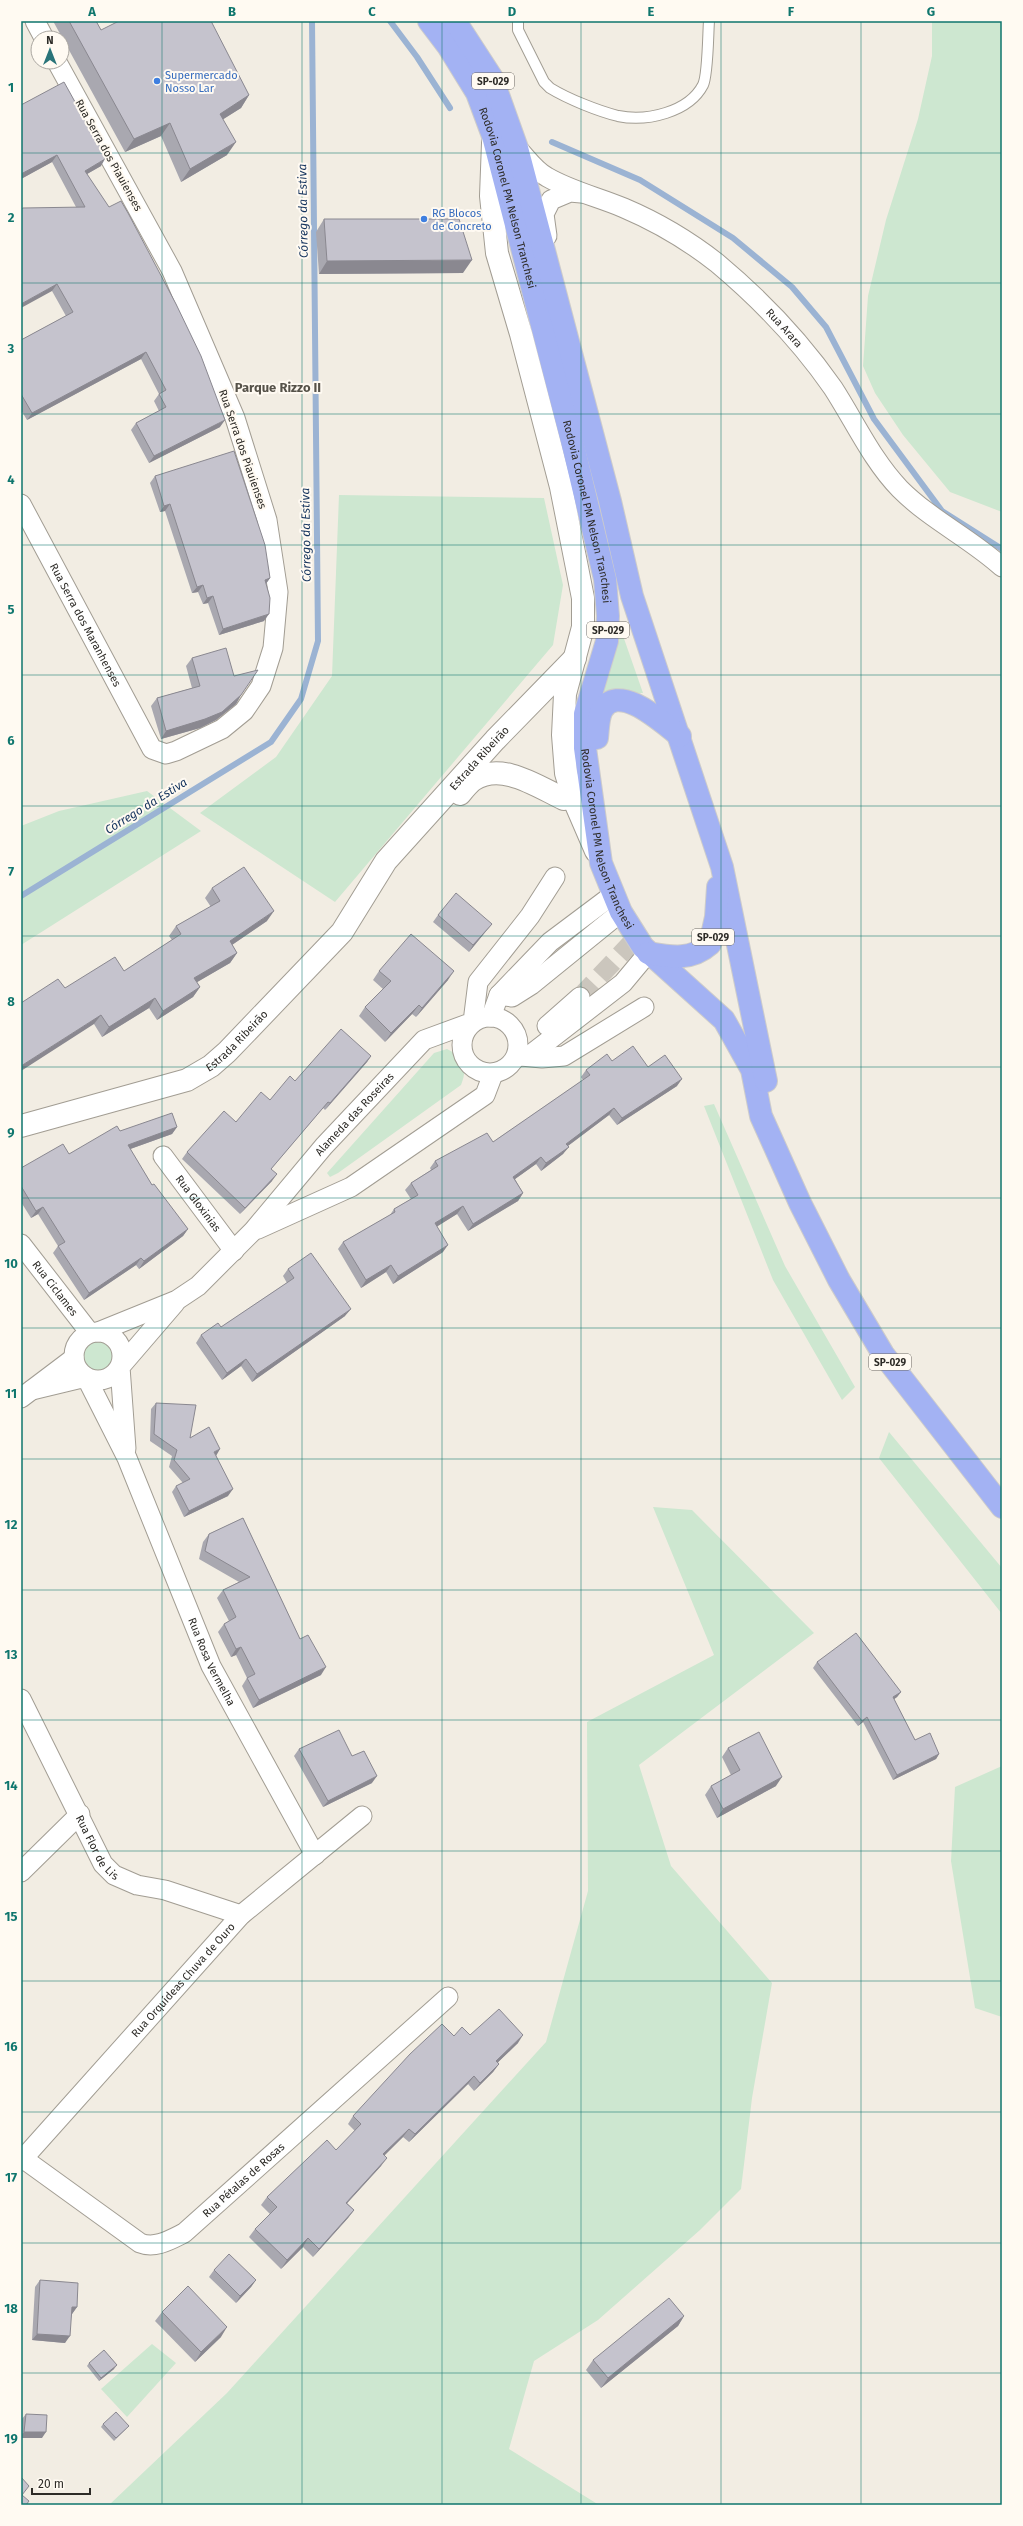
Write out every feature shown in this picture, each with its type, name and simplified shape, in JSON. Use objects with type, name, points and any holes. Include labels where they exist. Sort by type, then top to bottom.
[{"type":"highway","name":"Rodovia Coronel PM Nelson Tranchesi","points":[[429,21],[448,46],[477,93],[493,136],[572,441],[605,579],[608,616],[607,640],[585,714],[585,748],[598,855],[618,903],[648,953],[724,1020],[752,1070],[761,1116],[800,1203],[839,1280],[883,1354],[1002,1507]]},
{"type":"highway","name":"Rodovia Coronel PM Nelson Tranchesi","points":[[463,26],[492,78],[517,148],[563,321],[632,596],[680,736],[719,863],[722,867],[755,1037],[800,1203]]},
{"type":"highway","name":"SP-029","points":[[592,801],[594,755],[601,712],[606,704],[617,700],[632,702],[680,736]]},
{"type":"highway","name":"SP-029","points":[[648,953],[677,958],[692,956],[710,944],[716,917],[719,863]]},
{"type":"street","points":[[35,21],[40,30]]},
{"type":"street","name":"Rua Serra dos Piauienses","points":[[61,70],[172,271],[235,418],[268,520],[278,592],[273,648],[261,686],[244,711],[222,729],[176,751],[161,753],[156,752],[151,746]]},
{"type":"street","name":"SP-029","points":[[493,136],[490,196],[497,253],[521,334],[561,487],[583,598],[583,627],[565,694],[552,720],[550,743],[554,769],[564,799],[598,855]]},
{"type":"street","name":"Rua Arara","points":[[517,148],[546,177],[582,193],[624,208],[671,231],[716,263],[768,310],[802,347],[833,389],[871,452],[900,489],[945,526],[986,553],[1002,567]]},
{"type":"street","name":"Rodovia Coronel PM Nelson Tranchesi","points":[[563,321],[544,214],[551,200],[560,195],[582,193]]},
{"type":"street","name":"Rua Serra dos Maranhenses","points":[[21,504],[25,524],[151,746]]},
{"type":"street","name":"Estrada Ribeirão","points":[[21,1126],[170,1086],[186,1080],[211,1066],[228,1052],[342,932],[386,861],[495,740],[575,658]]},
{"type":"street","name":"SP-029","points":[[565,694],[563,735],[566,773],[574,800],[598,855]]},
{"type":"street","name":"Estrada Ribeirão","points":[[386,861],[473,780],[483,776],[494,774],[512,775],[564,799]]},
{"type":"street","points":[[482,1020],[478,982],[530,916],[556,877]]},
{"type":"street","points":[[482,1020],[508,1024],[514,1031],[518,1044],[515,1058],[510,1066],[493,1074],[475,1070],[463,1056],[462,1037],[482,1020],[499,995],[550,942],[618,903]]},
{"type":"street","points":[[520,1056],[530,1055],[623,983],[648,953]]},
{"type":"street","points":[[520,1056],[528,1043],[580,997]]},
{"type":"street","points":[[520,1056],[542,1058],[564,1056],[644,1007]]},
{"type":"street","name":"Alameda das Roseiras","points":[[94,1333],[177,1300],[198,1286],[253,1231],[324,1146],[424,1040],[482,1020]]},
{"type":"street","name":"Alameda das Roseiras","points":[[253,1231],[358,1183],[486,1095],[493,1074]]},
{"type":"street","name":"Rua Gloxinias","points":[[163,1156],[234,1251]]},
{"type":"street","name":"Rua Ciclames","points":[[21,1244],[94,1333]]},
{"type":"street","name":"Alameda das Roseiras","points":[[120,1367],[177,1300]]},
{"type":"street","points":[[94,1333],[113,1337],[119,1344],[122,1351],[120,1367],[108,1378],[93,1380],[86,1377],[80,1372],[74,1358],[77,1344],[94,1333]]},
{"type":"street","points":[[27,1394],[74,1358]]},
{"type":"street","name":"Rua Rosa Vermelha","points":[[120,1367],[127,1458]]},
{"type":"street","points":[[27,1394],[86,1377]]},
{"type":"street","name":"Rua Rosa Vermelha","points":[[86,1377],[127,1458],[211,1666],[315,1855]]},
{"type":"street","name":"Rua Flor de Lis","points":[[21,1699],[80,1814],[103,1864],[114,1875],[137,1885],[165,1890],[241,1915]]},
{"type":"street","points":[[21,1872],[80,1814]]},
{"type":"street","name":"Rua Orquídeas Chuva de Ouro","points":[[22,2159],[241,1915],[362,1816]]},
{"type":"street","name":"Rua Pétalas de Rosas","points":[[22,2159],[140,2243],[150,2247],[166,2242],[184,2234],[448,1997]]},
{"type":"lane","points":[[518,21],[518,30],[544,82],[550,88],[618,116],[635,117],[674,112],[693,100],[704,83],[709,21]]},
{"type":"green space","points":[[932,21],[1002,21],[1002,512],[950,492],[903,435],[875,393],[863,366],[868,296],[886,220],[918,119],[932,56]]},
{"type":"green space","points":[[339,495],[544,498],[563,585],[553,645],[335,902],[200,813],[276,757],[332,676]]},
{"type":"green space","points":[[621,630],[643,693],[614,693],[598,700]]},
{"type":"green space","points":[[147,791],[201,831],[21,945],[21,826],[59,811]]},
{"type":"green space","points":[[447,1049],[461,1059],[463,1064],[464,1073],[461,1085],[338,1173],[330,1177],[327,1173],[434,1053]]},
{"type":"green space","points":[[714,1104],[785,1266],[855,1387],[842,1400],[773,1280],[704,1106]]},
{"type":"green space","points":[[96,1339],[102,1339],[106,1340],[113,1346],[116,1356],[115,1363],[109,1370],[102,1373],[96,1373],[92,1372],[85,1366],[82,1359],[82,1353],[83,1349],[89,1342]]},
{"type":"green space","points":[[889,1432],[1002,1568],[1002,1614],[879,1458]]},
{"type":"green space","points":[[653,1507],[692,1510],[814,1633],[639,1765],[671,1866],[772,1983],[752,2098],[741,2189],[700,2230],[598,2320],[534,2361],[509,2449],[599,2505],[109,2505],[227,2393],[546,2042],[588,1891],[587,1722],[714,1655]]},
{"type":"green space","points":[[1002,1766],[1002,2017],[975,2008],[951,1861],[955,1787]]},
{"type":"green space","points":[[152,2344],[176,2363],[127,2417],[101,2389]]},
{"type":"building","name":"Supermercado Nosso Lar","points":[[69,21],[96,21],[101,30],[119,21],[211,21],[249,95],[220,114],[236,142],[190,169],[170,123],[134,139]]},
{"type":"building","points":[[64,82],[105,156],[105,159],[85,171],[109,207],[121,201],[128,213],[176,304],[201,356],[225,420],[154,456],[136,423],[166,407],[159,394],[166,390],[146,352],[32,413],[21,394],[21,340],[73,312],[57,284],[21,304],[21,209],[85,207],[57,155],[21,174],[21,105]]},
{"type":"building","points":[[324,219],[459,219],[472,260],[327,261]]},
{"type":"building","points":[[234,451],[265,545],[270,578],[265,580],[270,598],[269,614],[223,629],[213,596],[207,598],[203,585],[197,587],[170,504],[164,506],[155,476]]},
{"type":"building","points":[[226,648],[234,676],[258,670],[241,695],[222,712],[166,731],[157,698],[200,686],[192,658]]},
{"type":"building","points":[[244,867],[274,911],[230,941],[237,953],[194,978],[200,987],[163,1011],[155,998],[109,1027],[101,1015],[21,1066],[21,1003],[58,979],[65,988],[115,957],[124,971],[181,934],[176,926],[220,901],[212,888]]},
{"type":"building","points":[[456,893],[492,924],[473,945],[438,915]]},
{"type":"building","points":[[411,934],[454,971],[422,1008],[419,1005],[391,1033],[365,1007],[391,981],[379,971]]},
{"type":"building","points":[[341,1029],[371,1056],[330,1103],[328,1102],[271,1169],[277,1174],[245,1208],[187,1152],[224,1111],[236,1122],[261,1092],[270,1100],[290,1076],[295,1081]]},
{"type":"building","points":[[633,1046],[648,1067],[665,1055],[682,1079],[622,1118],[614,1108],[566,1144],[569,1147],[546,1163],[541,1157],[513,1177],[523,1193],[473,1224],[463,1206],[435,1223],[448,1245],[398,1276],[391,1265],[366,1280],[343,1242],[395,1212],[394,1209],[418,1195],[411,1183],[438,1166],[435,1161],[487,1133],[493,1142],[590,1075],[586,1070],[607,1054],[612,1061]]},
{"type":"building","points":[[172,1113],[177,1127],[128,1145],[152,1185],[154,1184],[188,1229],[144,1261],[141,1258],[89,1293],[58,1246],[65,1242],[43,1207],[36,1211],[21,1186],[21,1168],[63,1144],[69,1154],[117,1126],[120,1131]]},
{"type":"building","points":[[311,1253],[351,1309],[257,1374],[246,1359],[227,1373],[201,1335],[218,1323],[221,1327],[294,1278],[288,1269]]},
{"type":"building","points":[[156,1403],[196,1405],[190,1438],[209,1427],[220,1449],[214,1452],[233,1489],[189,1511],[176,1486],[190,1479],[174,1460],[177,1450],[154,1434]]},
{"type":"building","points":[[243,1518],[300,1639],[308,1635],[326,1667],[259,1700],[247,1678],[255,1674],[241,1647],[236,1649],[224,1624],[236,1617],[223,1590],[250,1577],[205,1551],[209,1534]]},
{"type":"building","points":[[856,1633],[901,1692],[893,1697],[915,1740],[930,1733],[939,1754],[897,1775],[867,1717],[862,1721],[817,1662]]},
{"type":"building","points":[[339,1730],[352,1756],[364,1751],[377,1776],[328,1801],[299,1749]]},
{"type":"building","points":[[759,1732],[782,1777],[723,1809],[711,1786],[740,1770],[728,1748]]},
{"type":"building","points":[[499,2009],[523,2035],[496,2061],[499,2064],[480,2083],[474,2076],[415,2134],[409,2129],[383,2154],[387,2158],[346,2203],[354,2210],[319,2249],[308,2238],[287,2260],[255,2229],[277,2207],[267,2197],[327,2140],[336,2150],[361,2124],[353,2116],[410,2054],[442,2024],[454,2036],[462,2027],[470,2035]]},
{"type":"building","points":[[229,2254],[256,2280],[240,2296],[214,2270]]},
{"type":"building","points":[[40,2280],[78,2283],[77,2307],[72,2307],[70,2336],[37,2334]]},
{"type":"building","points":[[188,2286],[227,2327],[201,2352],[162,2312]]},
{"type":"building","points":[[669,2298],[684,2316],[608,2378],[593,2360]]},
{"type":"building","points":[[104,2350],[117,2365],[101,2378],[89,2363]]},
{"type":"building","points":[[116,2412],[129,2426],[116,2438],[103,2424]]},
{"type":"building","points":[[26,2414],[47,2415],[46,2432],[24,2432]]},
{"type":"building","points":[[21,2477],[29,2486],[22,2495],[29,2501],[26,2505],[21,2505]]},
{"type":"waterway","name":"Córrego da Estiva","points":[[21,896],[271,742],[301,699],[318,641],[312,21]]},
{"type":"waterway","points":[[390,21],[417,57],[450,108]]},
{"type":"waterway","points":[[552,142],[640,180],[733,238],[792,287],[826,327],[874,419],[942,511],[1002,549]]},
{"type":"tunnel","points":[[580,997],[636,938]]},
{"type":"place","name":"Supermercado Nosso Lar","points":[[157,81]]},
{"type":"place","name":"RG Blocos de Concreto","points":[[424,219]]},
{"type":"district","name":"Parque Rizzo II","points":[[278,387]]}]
